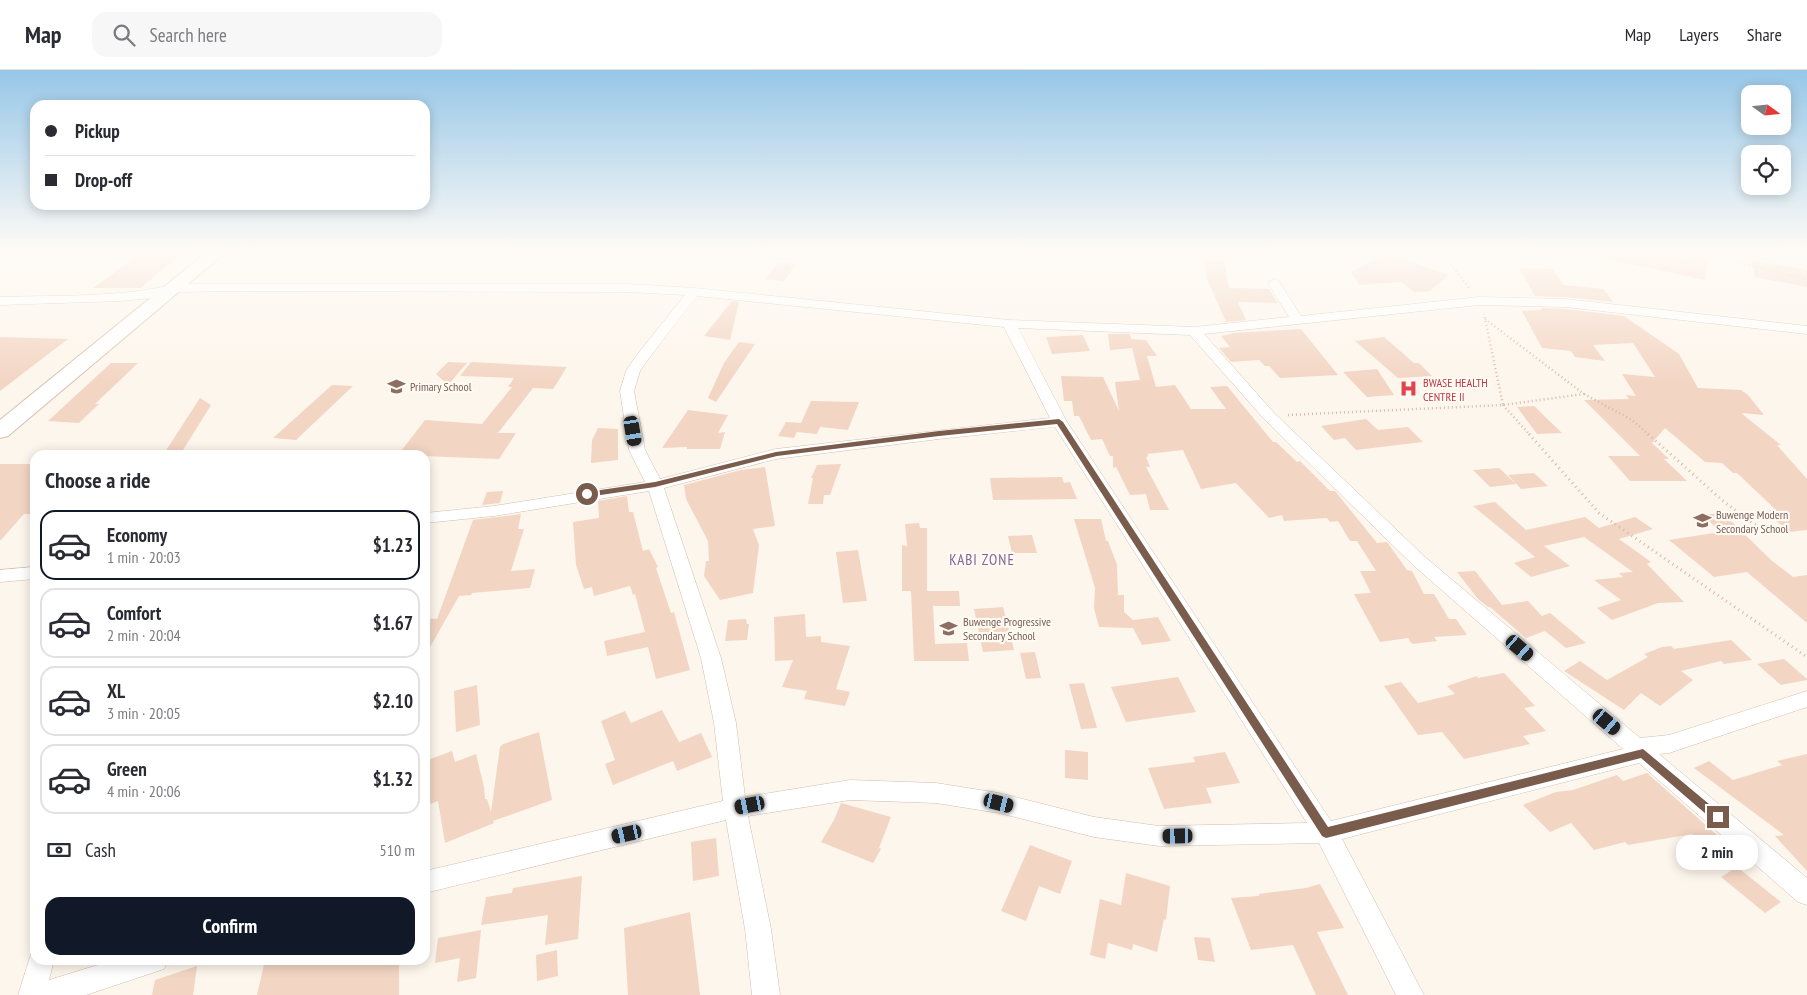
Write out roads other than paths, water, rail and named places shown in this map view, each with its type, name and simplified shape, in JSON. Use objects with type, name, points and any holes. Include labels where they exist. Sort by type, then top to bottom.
[{"type":"main road","points":[[0,431],[167,295]]},
{"type":"street","points":[[0,301],[131,295]]},
{"type":"street","points":[[692,295],[633,372],[627,390],[637,450],[655,485],[711,658],[725,723],[734,808],[758,930],[766,995]]},
{"type":"street","points":[[725,295],[1009,324],[1194,331],[1479,301],[1565,303],[1807,330]]},
{"type":"street","points":[[1282,295],[1297,320]]},
{"type":"street","points":[[1009,324],[1059,422],[1326,833],[1410,995]]},
{"type":"street","points":[[1194,331],[1269,416],[1420,561],[1807,894]]},
{"type":"street","points":[[430,517],[494,510],[655,485],[776,454],[939,434],[1059,422]]},
{"type":"street","points":[[0,576],[30,573]]},
{"type":"street","points":[[430,881],[734,808],[850,790],[936,793],[999,803],[1094,827],[1159,836],[1326,833],[1639,750],[1669,744],[1807,699]]},
{"type":"street","points":[[32,995],[40,965]]},
{"type":"street","points":[[44,995],[138,965]]},
{"type":"place","name":"Primary School","points":[[396,386]]},
{"type":"place","name":"BWASE HEALTH CENTRE II","points":[[1409,389]]},
{"type":"place","name":"Buwenge Modern Secondary School","points":[[1702,521]]},
{"type":"place","name":"Buwenge Progressive Secondary School","points":[[949,628]]},
{"type":"district","name":"KABI ZONE","points":[[982,559]]}]
